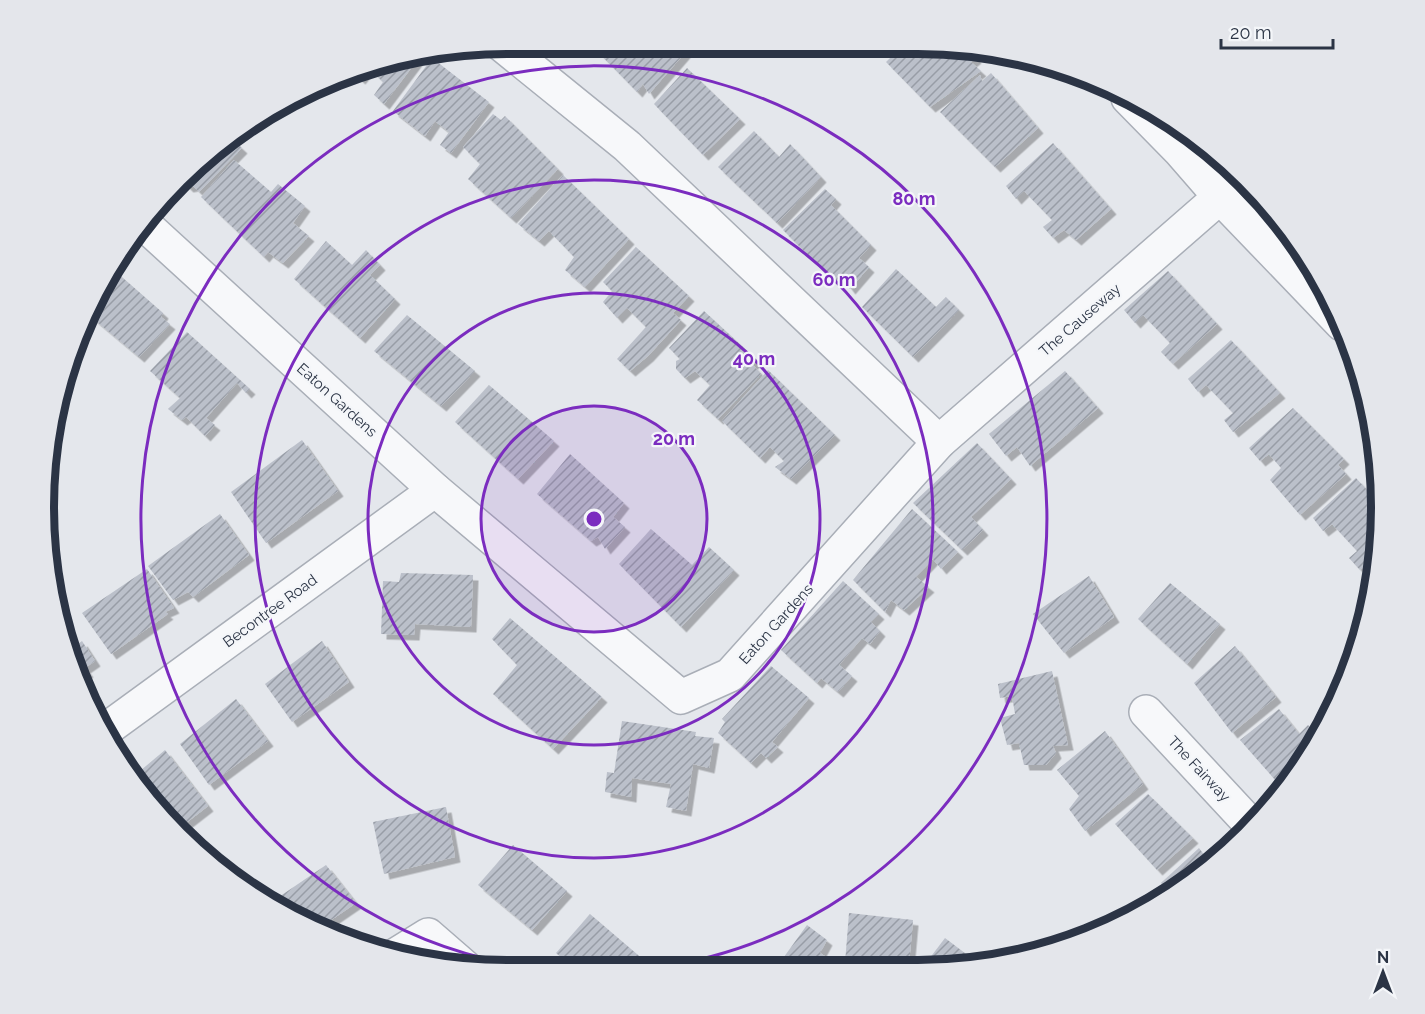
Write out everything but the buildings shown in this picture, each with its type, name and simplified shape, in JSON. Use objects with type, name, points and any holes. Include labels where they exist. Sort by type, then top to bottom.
[{"type":"street","points":[[513,54],[627,146],[939,442]]},
{"type":"street","points":[[1144,115],[1322,303]]},
{"type":"street","name":"The Causeway","points":[[939,442],[1220,197]]},
{"type":"street","name":"Eaton Gardens","points":[[150,229],[435,490],[681,697],[730,675],[939,442]]},
{"type":"street","name":"Becontree Road","points":[[111,726],[435,490]]},
{"type":"street","name":"The Fairway","points":[[1146,712],[1246,819]]},
{"type":"street","points":[[406,948],[428,935],[453,956]]}]
